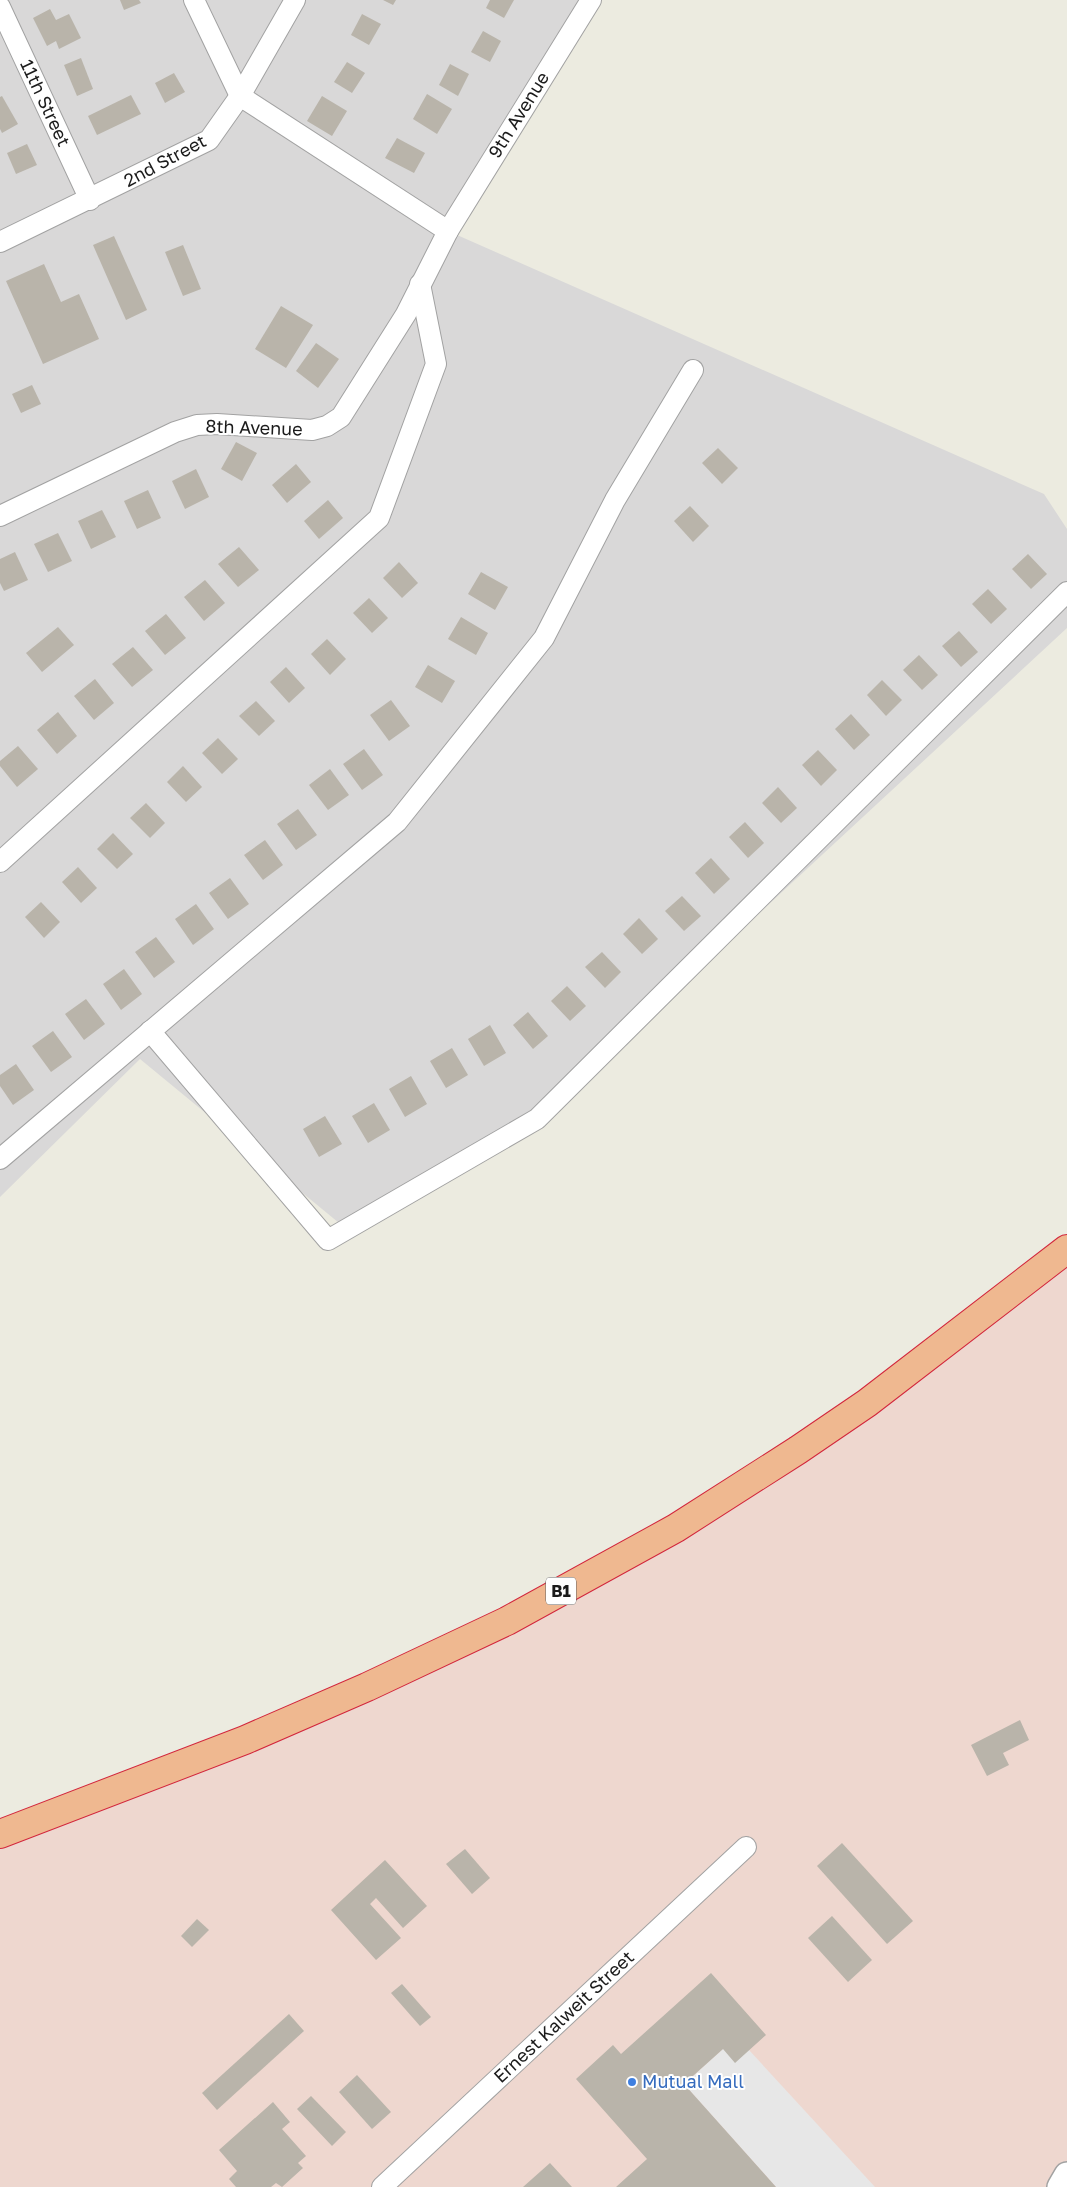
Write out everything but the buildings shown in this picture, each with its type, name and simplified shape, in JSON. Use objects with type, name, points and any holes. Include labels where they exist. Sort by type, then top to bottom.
[{"type":"highway","name":"B1","points":[[0,1834],[245,1740],[366,1687],[507,1620],[668,1533],[798,1450],[867,1402],[1067,1249]]},
{"type":"street","points":[[194,0],[240,96],[448,231]]},
{"type":"street","name":"2nd Street","points":[[0,242],[90,200],[210,140],[240,96],[295,0]]},
{"type":"street","name":"9th Avenue","points":[[448,231],[591,0]]},
{"type":"street","name":"11th Street","points":[[0,7],[90,200]]},
{"type":"street","name":"8th Avenue","points":[[0,516],[175,432],[197,425],[217,424],[312,430],[328,426],[341,417],[406,314],[448,231]]},
{"type":"street","points":[[0,862],[379,518],[436,364],[420,284]]},
{"type":"street","points":[[0,1159],[397,822],[544,638],[615,500],[693,370]]},
{"type":"street","points":[[150,1032],[328,1240],[537,1119],[1067,592]]},
{"type":"street","name":"Ernest Kalweit Street","points":[[382,2187],[746,1847]]},
{"type":"street","points":[[1060,2187],[1067,2175]]},
{"type":"shaded area","points":[[0,0],[591,0],[448,231],[1044,494],[1067,529],[1067,628],[525,1130],[350,1232],[140,1059],[0,1197]]},
{"type":"shaded area","points":[[1067,1249],[1067,2187],[0,2187],[0,1834],[139,1782],[676,1528]]},
{"type":"shaded area","points":[[723,2049],[749,2050],[875,2187],[776,2187],[684,2084]]},
{"type":"place","name":"Mutual Mall","points":[[632,2082]]}]
